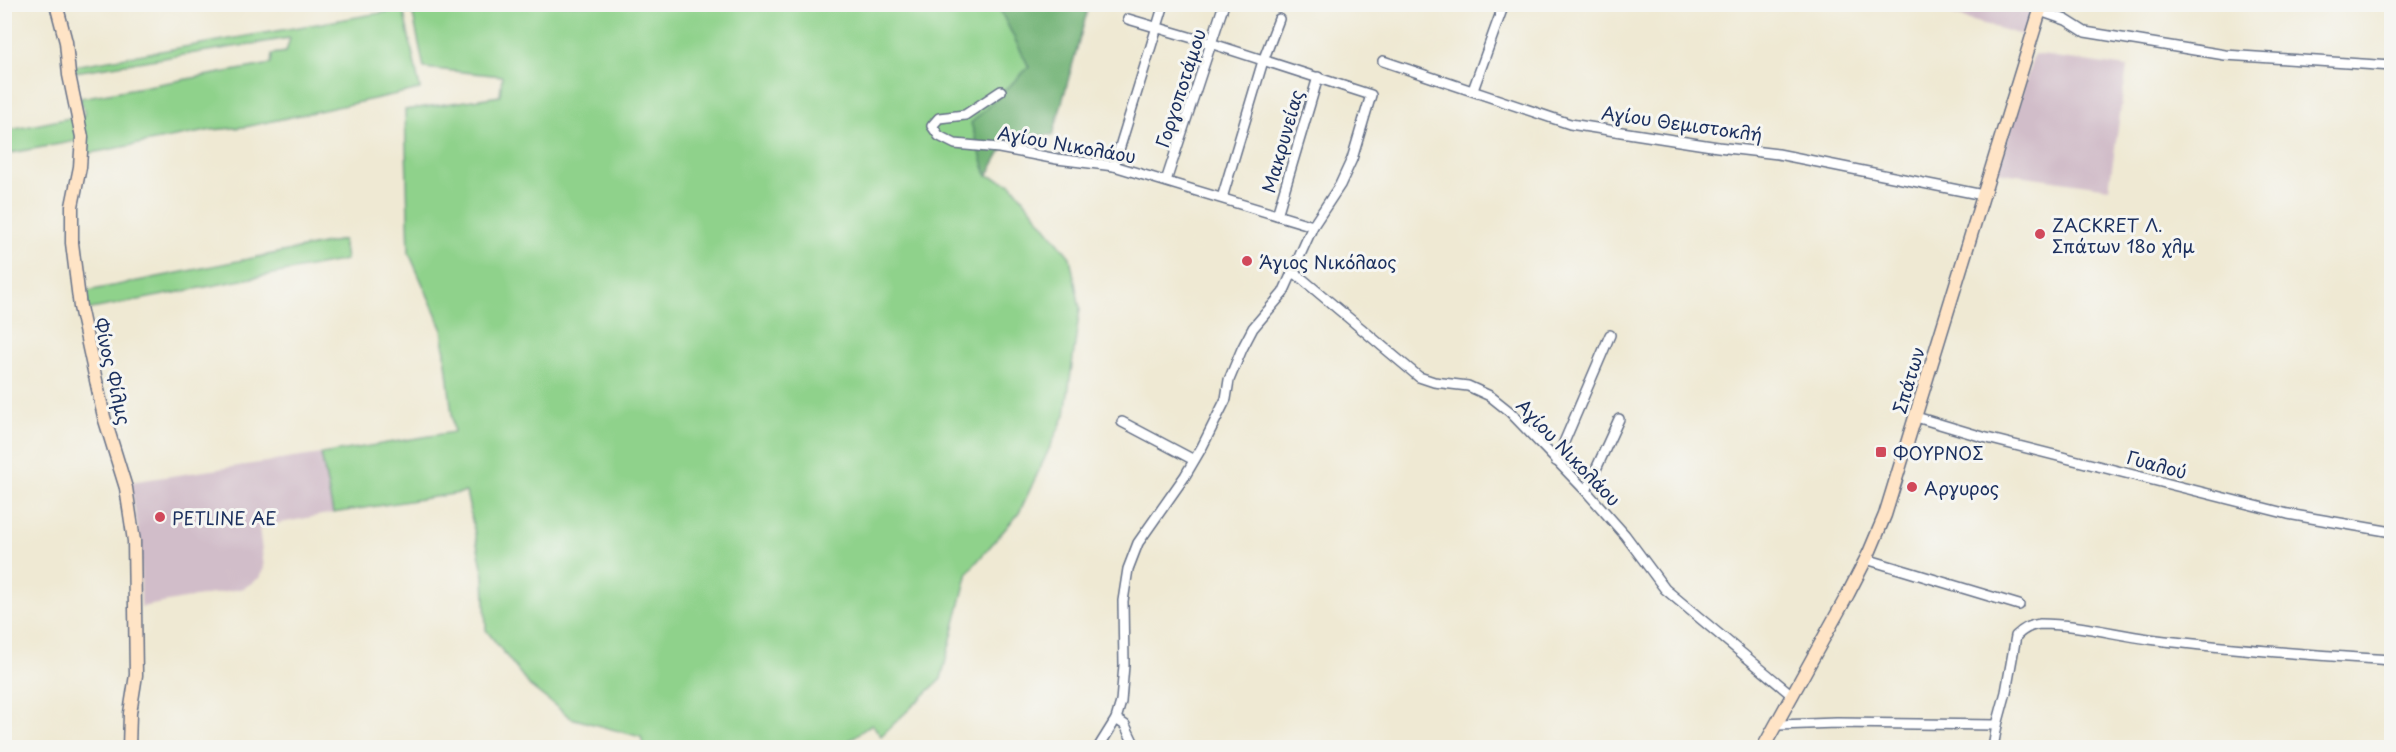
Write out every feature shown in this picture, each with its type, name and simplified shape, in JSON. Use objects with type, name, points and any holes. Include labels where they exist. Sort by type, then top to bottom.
[{"type":"main road","name":"Φίνος Φίλμς","points":[[56,4],[66,42],[69,75],[82,137],[80,167],[72,206],[72,243],[80,308],[104,417],[126,488],[134,541],[136,675],[130,713],[129,747]]},
{"type":"main road","name":"Σπάτων","points":[[1763,747],[1778,725],[1866,559],[1885,515],[2041,8]]},
{"type":"street","points":[[1114,166],[1164,4]]},
{"type":"street","name":"Γοργοποτάμου","points":[[1166,181],[1213,44],[1224,4]]},
{"type":"street","points":[[1473,90],[1504,4]]},
{"type":"street","points":[[2041,8],[2085,32],[2202,51],[2339,64],[2391,66]]},
{"type":"street","points":[[1098,747],[1116,719],[1121,702],[1124,665],[1123,601],[1128,569],[1138,543],[1194,460],[1226,399],[1230,380],[1253,328],[1283,293],[1294,272],[1313,226],[1327,207],[1352,159],[1371,95],[1128,19]]},
{"type":"street","points":[[1222,198],[1263,61],[1279,19]]},
{"type":"street","name":"Αγίου Θεμιστοκλή","points":[[1383,61],[1570,124],[1778,154],[1983,195]]},
{"type":"street","name":"Μακρυνείας","points":[[1277,214],[1318,77]]},
{"type":"street","name":"Αγίου Νικολάου","points":[[1001,91],[965,115],[939,118],[932,126],[939,136],[955,144],[999,148],[1057,159],[1114,166],[1313,226]]},
{"type":"street","name":"Αγίου Νικολάου","points":[[1294,272],[1419,377],[1434,382],[1468,386],[1490,396],[1510,412],[1625,534],[1665,589],[1793,696]]},
{"type":"street","points":[[1556,460],[1610,335]]},
{"type":"street","name":"Γυαλού","points":[[1916,417],[1983,437],[2288,514],[2391,532]]},
{"type":"street","points":[[1586,491],[1619,419]]},
{"type":"street","points":[[1122,422],[1194,460]]},
{"type":"street","points":[[1866,559],[2019,605]]},
{"type":"street","points":[[1993,747],[2016,636],[2029,626],[2039,624],[2089,629],[2149,639],[2308,655],[2391,660]]},
{"type":"street","points":[[1116,719],[1125,726],[1136,747]]},
{"type":"street","points":[[1778,725],[1837,723],[1997,725]]},
{"type":"shaded area","points":[[1954,4],[2035,5],[2025,36],[1952,15]]},
{"type":"shaded area","points":[[2034,54],[2127,67],[2109,188],[1997,172]]},
{"type":"shaded area","points":[[321,454],[333,513],[259,527],[264,568],[259,578],[244,588],[141,607],[140,543],[130,482]]},
{"type":"green space","points":[[946,4],[949,15],[998,6],[1029,67],[987,175],[1011,184],[1070,257],[1080,308],[1065,415],[1019,513],[968,572],[941,679],[881,736],[872,724],[840,747],[644,747],[641,737],[571,718],[530,686],[486,630],[484,576],[466,492],[333,513],[321,454],[454,432],[442,328],[409,253],[405,110],[500,96],[502,76],[424,68],[411,5]]},
{"type":"green space","points":[[946,5],[1089,5],[1053,135],[1009,137],[987,176],[971,123],[1029,67],[998,6],[949,15]]},
{"type":"green space","points":[[403,9],[420,89],[245,127],[212,130],[86,154],[76,141],[5,154],[5,131],[85,115],[80,98],[271,64],[272,54],[286,52],[290,38],[75,72],[74,66]]},
{"type":"green space","points":[[343,240],[346,260],[87,310],[82,292]]},
{"type":"place","name":"ZACKRET Λ. Σπάτων 18ο χλμ","points":[[2040,234]]},
{"type":"place","name":"Άγιος Νικόλαος","points":[[1247,261]]},
{"type":"place","name":"ΦΟΥΡΝΟΣ","points":[[1881,452]]},
{"type":"place","name":"Αργυρος","points":[[1912,487]]},
{"type":"place","name":"PETLINE AE","points":[[160,517]]}]
